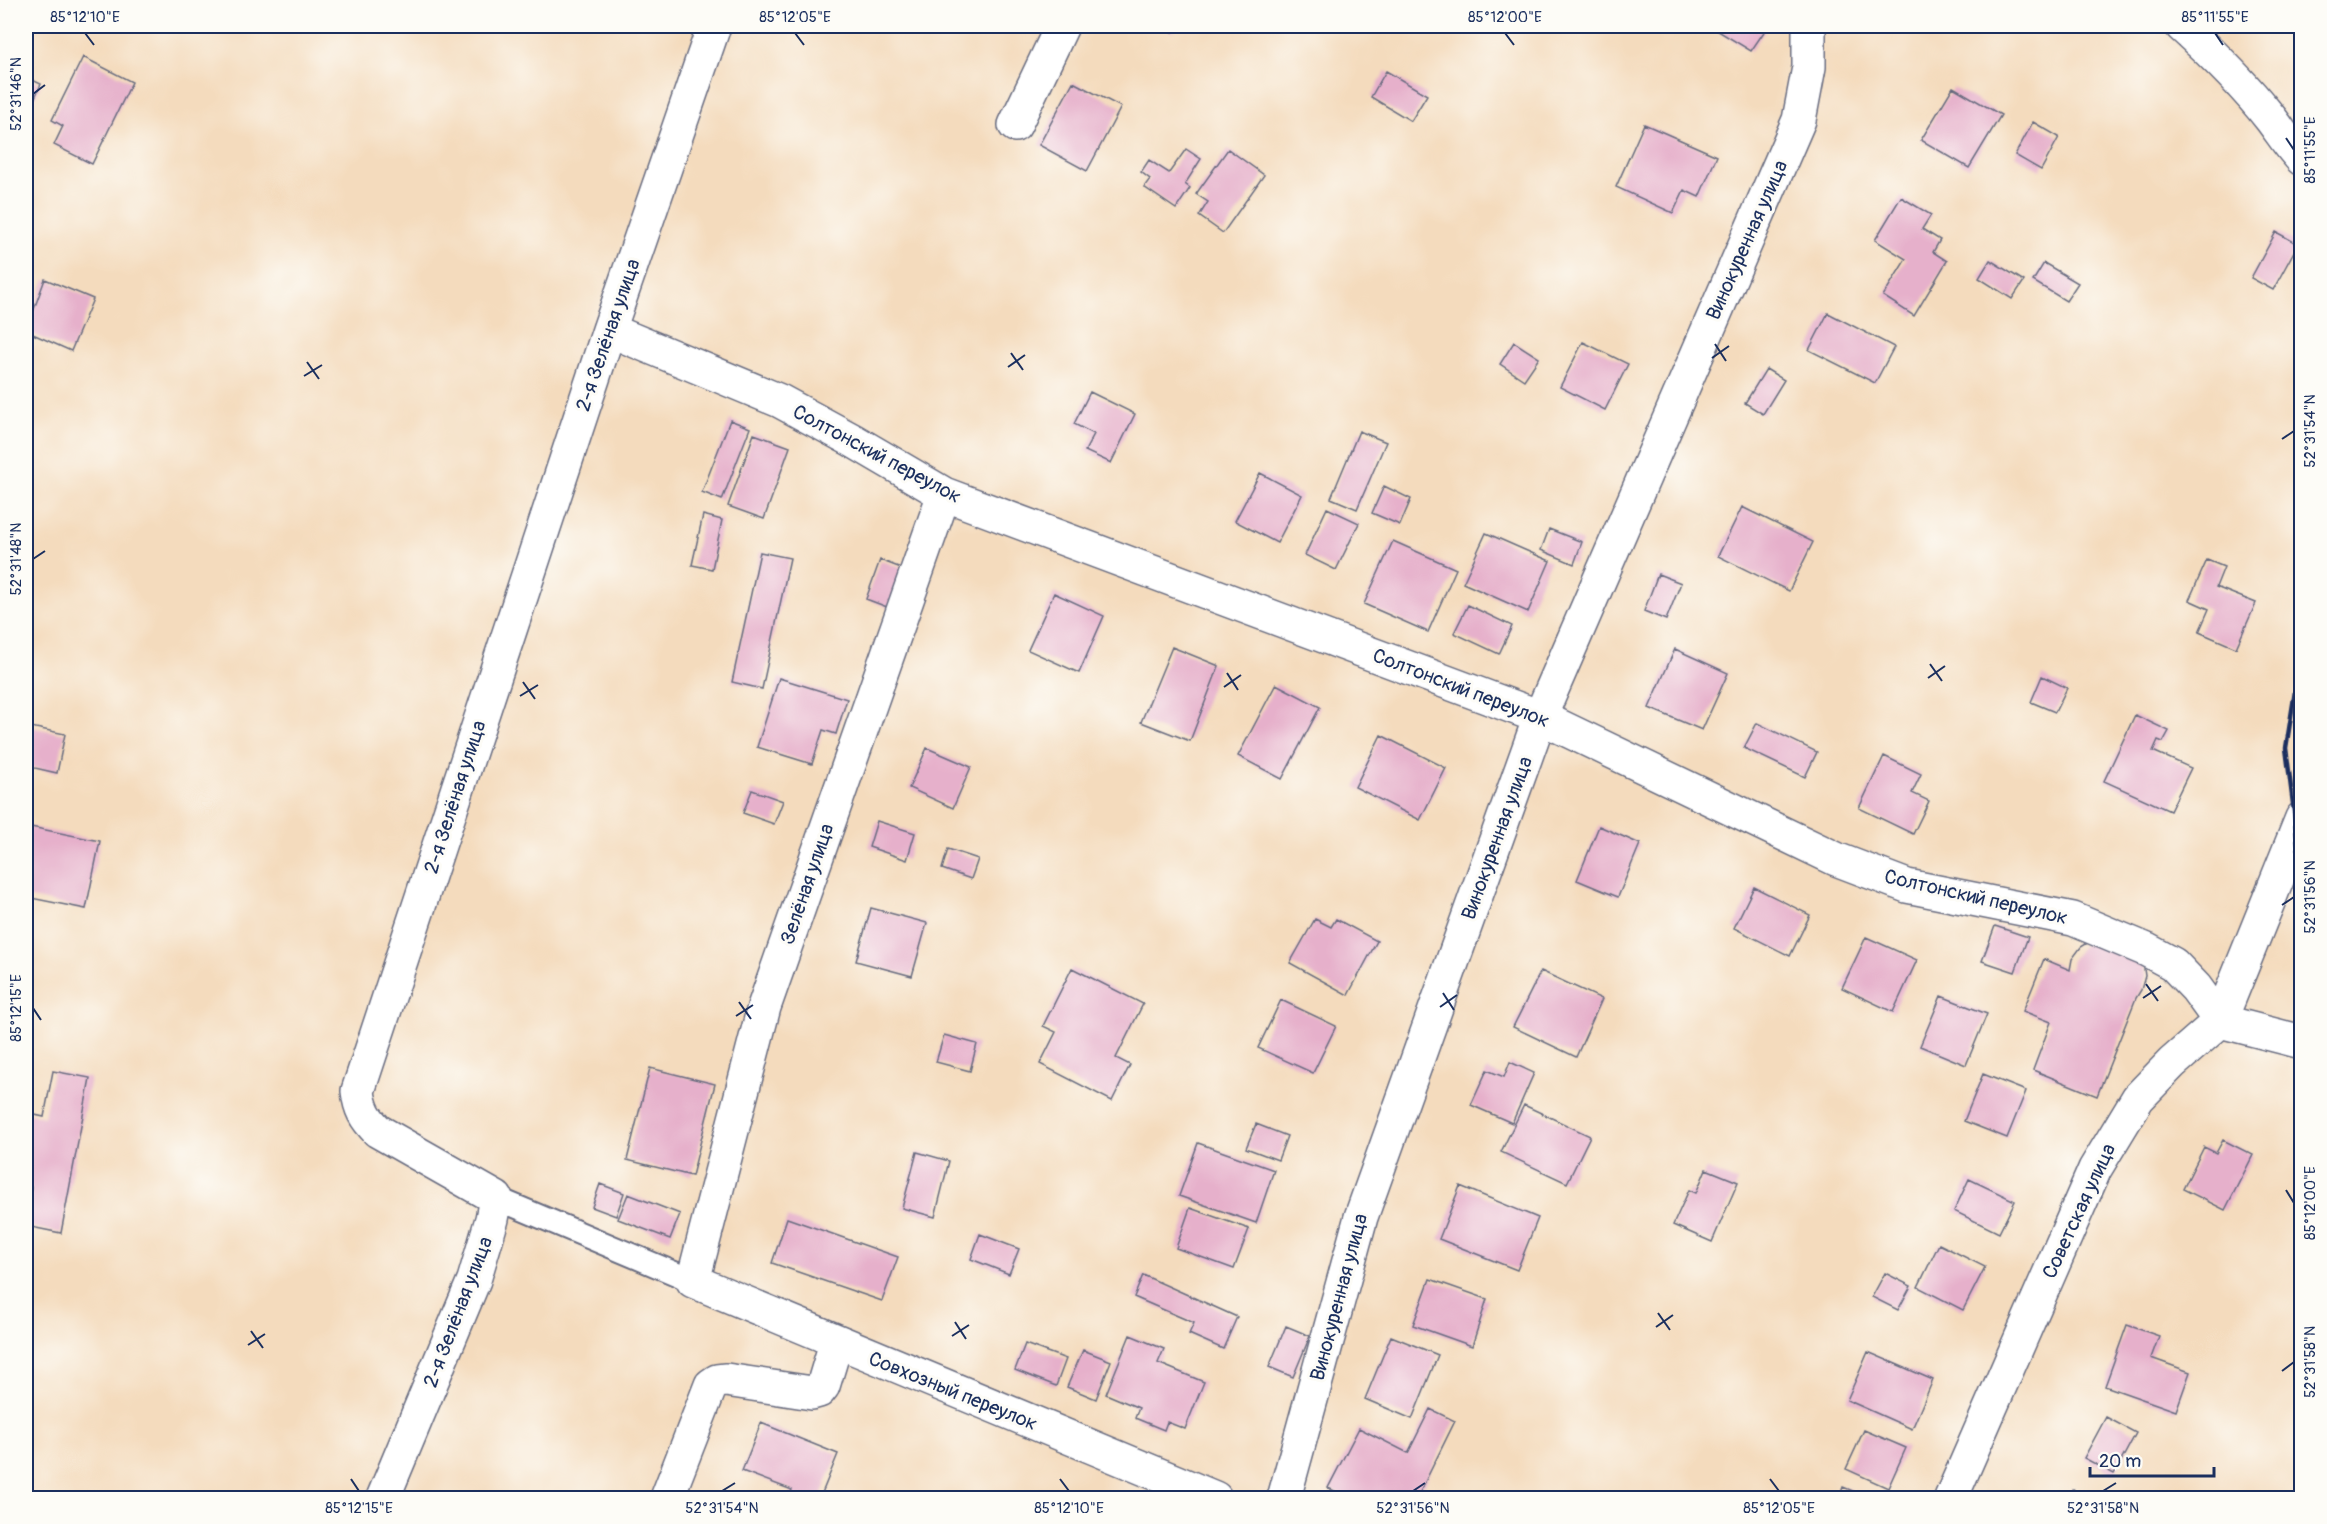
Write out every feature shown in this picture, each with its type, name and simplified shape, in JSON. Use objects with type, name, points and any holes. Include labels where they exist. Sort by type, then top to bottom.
[{"type":"street","name":"2-я Зелёная улица","points":[[384,1498],[474,1280],[496,1198],[378,1131],[366,1119],[360,1106],[358,1091],[609,330],[714,26]]},
{"type":"street","points":[[1016,125],[1062,26]]},
{"type":"street","name":"Винокуренная улица","points":[[1284,1498],[1361,1217],[1540,717],[1799,120],[1809,67],[1809,26]]},
{"type":"street","points":[[2181,26],[2239,83],[2271,119],[2301,159]]},
{"type":"street","name":"Солтонский переулок","points":[[609,330],[780,402],[852,440],[944,494],[1540,717],[1836,859],[1908,886],[2073,919],[2147,950],[2173,964],[2196,988],[2220,1021]]},
{"type":"street","name":"Зелёная улица","points":[[693,1281],[764,1007],[944,494]]},
{"type":"street","name":"Советская улица","points":[[1952,1498],[2095,1169],[2138,1098],[2172,1063],[2220,1021],[2301,818]]},
{"type":"street","points":[[2220,1021],[2301,1043]]},
{"type":"street","name":"Совхозный переулок","points":[[693,1281],[1215,1498]]},
{"type":"street","points":[[668,1498],[711,1385],[717,1381],[726,1380],[812,1393],[819,1391],[823,1386],[836,1342]]},
{"type":"lane","points":[[496,1198],[693,1281]]},
{"type":"building","points":[[1161,26],[1177,26],[1173,32]]},
{"type":"building","points":[[1710,26],[1768,26],[1751,51]]},
{"type":"building","points":[[83,57],[132,82],[92,164],[54,145],[63,126],[52,120]]},
{"type":"building","points":[[1386,71],[1427,95],[1411,121],[1371,97]]},
{"type":"building","points":[[26,77],[41,84],[26,117]]},
{"type":"building","points":[[1073,82],[1121,107],[1087,171],[1039,145]]},
{"type":"building","points":[[1953,87],[2001,115],[1969,168],[1921,140]]},
{"type":"building","points":[[2033,122],[2059,137],[2041,170],[2015,155]]},
{"type":"building","points":[[1644,124],[1717,156],[1699,197],[1684,190],[1673,213],[1616,187]]},
{"type":"building","points":[[1186,149],[1201,159],[1185,184],[1190,188],[1176,209],[1144,187],[1150,179],[1141,172],[1149,160],[1169,173]]},
{"type":"building","points":[[1228,149],[1264,175],[1223,233],[1199,216],[1208,202],[1196,194]]},
{"type":"building","points":[[1901,197],[1931,215],[1922,229],[1940,240],[1933,252],[1947,261],[1914,316],[1883,296],[1906,259],[1875,240]]},
{"type":"building","points":[[2276,232],[2298,244],[2273,290],[2251,278]]},
{"type":"building","points":[[1990,260],[2024,281],[2012,299],[1979,278]]},
{"type":"building","points":[[2044,263],[2078,283],[2066,301],[2033,281]]},
{"type":"building","points":[[45,279],[93,299],[71,351],[26,331]]},
{"type":"building","points":[[1828,313],[1894,347],[1875,383],[1809,350]]},
{"type":"building","points":[[1514,342],[1539,358],[1524,380],[1500,364]]},
{"type":"building","points":[[1583,342],[1628,364],[1605,410],[1560,387]]},
{"type":"building","points":[[1766,369],[1784,380],[1763,414],[1745,403]]},
{"type":"building","points":[[1090,392],[1135,414],[1111,463],[1085,451],[1094,434],[1074,424]]},
{"type":"building","points":[[730,420],[750,428],[722,500],[702,492]]},
{"type":"building","points":[[1359,431],[1386,442],[1357,509],[1331,498]]},
{"type":"building","points":[[754,434],[790,447],[764,519],[728,506]]},
{"type":"building","points":[[1260,473],[1302,495],[1277,543],[1235,521]]},
{"type":"building","points":[[1384,486],[1411,499],[1400,525],[1372,513]]},
{"type":"building","points":[[1742,507],[1813,542],[1789,591],[1718,556]]},
{"type":"building","points":[[1327,508],[1359,523],[1336,570],[1305,555]]},
{"type":"building","points":[[703,515],[722,520],[712,569],[692,565]]},
{"type":"building","points":[[1549,529],[1582,542],[1574,564],[1541,550]]},
{"type":"building","points":[[1486,533],[1550,561],[1528,612],[1463,583]]},
{"type":"building","points":[[1393,541],[1456,569],[1428,632],[1364,604]]},
{"type":"building","points":[[760,552],[790,558],[762,689],[732,682]]},
{"type":"building","points":[[880,560],[909,571],[895,610],[866,599]]},
{"type":"building","points":[[2207,560],[2224,567],[2216,587],[2256,603],[2236,648],[2199,632],[2209,609],[2189,600]]},
{"type":"building","points":[[1658,574],[1681,583],[1666,620],[1644,611]]},
{"type":"building","points":[[1054,593],[1104,616],[1079,673],[1028,650]]},
{"type":"building","points":[[1468,605],[1512,626],[1499,654],[1454,633]]},
{"type":"building","points":[[1172,647],[1219,666],[1190,741],[1141,722]]},
{"type":"building","points":[[1675,649],[1728,673],[1702,730],[1649,708]]},
{"type":"building","points":[[2042,676],[2067,688],[2055,712],[2031,702]]},
{"type":"building","points":[[779,678],[847,699],[836,734],[823,730],[812,764],[757,747]]},
{"type":"building","points":[[1276,684],[1320,707],[1282,779],[1238,756]]},
{"type":"building","points":[[2135,715],[2169,731],[2163,742],[2158,740],[2153,751],[2191,768],[2170,811],[2104,781]]},
{"type":"building","points":[[1757,723],[1817,752],[1805,777],[1744,748]]},
{"type":"building","points":[[26,726],[65,734],[57,773],[26,766]]},
{"type":"building","points":[[1381,735],[1446,768],[1420,820],[1355,787]]},
{"type":"building","points":[[927,748],[971,767],[953,808],[909,788]]},
{"type":"building","points":[[1884,756],[1921,774],[1912,793],[1929,801],[1913,834],[1859,808]]},
{"type":"building","points":[[752,790],[783,801],[774,824],[743,813]]},
{"type":"building","points":[[877,821],[915,833],[907,860],[869,847]]},
{"type":"building","points":[[26,826],[100,841],[86,909],[26,897]]},
{"type":"building","points":[[1599,826],[1640,844],[1618,897],[1577,880]]},
{"type":"building","points":[[948,849],[978,859],[971,879],[942,869]]},
{"type":"building","points":[[1754,887],[1810,915],[1790,956],[1734,928]]},
{"type":"building","points":[[871,908],[927,923],[912,976],[856,961]]},
{"type":"building","points":[[1315,919],[1331,927],[1336,919],[1377,941],[1348,995],[1290,963]]},
{"type":"building","points":[[1995,926],[2028,937],[2015,972],[1982,961]]},
{"type":"building","points":[[1866,937],[1917,960],[1893,1012],[1842,988]]},
{"type":"building","points":[[2094,939],[2143,962],[2145,976],[2097,1096],[2033,1070],[2051,1022],[2023,1011],[2044,959],[2070,970],[2072,959],[2081,947]]},
{"type":"building","points":[[1072,968],[1143,1004],[1116,1058],[1130,1065],[1112,1101],[1040,1064],[1056,1032],[1043,1026]]},
{"type":"building","points":[[1541,971],[1602,999],[1576,1057],[1513,1027]]},
{"type":"building","points":[[1941,996],[1987,1014],[1966,1065],[1920,1046]]},
{"type":"building","points":[[1281,1000],[1336,1026],[1313,1073],[1258,1048]]},
{"type":"building","points":[[944,1035],[977,1044],[970,1071],[936,1062]]},
{"type":"building","points":[[1510,1062],[1534,1073],[1512,1123],[1471,1105],[1487,1070],[1504,1077]]},
{"type":"building","points":[[650,1068],[715,1084],[692,1176],[627,1160]]},
{"type":"building","points":[[53,1071],[90,1078],[61,1233],[26,1226],[31,1187],[26,1186],[26,1113],[44,1117]]},
{"type":"building","points":[[1983,1074],[2026,1091],[2007,1138],[1964,1121]]},
{"type":"building","points":[[1524,1105],[1590,1136],[1567,1183],[1501,1152]]},
{"type":"building","points":[[1256,1124],[1287,1136],[1278,1160],[1246,1148]]},
{"type":"building","points":[[2223,1140],[2253,1155],[2225,1210],[2183,1189],[2204,1147],[2216,1153]]},
{"type":"building","points":[[1198,1143],[1274,1170],[1256,1223],[1179,1196]]},
{"type":"building","points":[[917,1152],[949,1161],[935,1217],[902,1208]]},
{"type":"building","points":[[1706,1169],[1738,1182],[1712,1242],[1673,1225],[1689,1190],[1696,1193]]},
{"type":"building","points":[[1969,1179],[2015,1201],[1999,1233],[1954,1211]]},
{"type":"building","points":[[600,1184],[624,1193],[616,1216],[592,1207]]},
{"type":"building","points":[[1460,1186],[1538,1218],[1517,1270],[1439,1239]]},
{"type":"building","points":[[628,1194],[680,1214],[670,1239],[618,1219]]},
{"type":"building","points":[[1190,1208],[1249,1229],[1234,1269],[1176,1248]]},
{"type":"building","points":[[787,1218],[898,1257],[882,1301],[772,1263]]},
{"type":"building","points":[[980,1234],[1019,1249],[1009,1274],[971,1259]]},
{"type":"building","points":[[1939,1244],[1985,1267],[1963,1310],[1918,1287]]},
{"type":"building","points":[[1885,1273],[1911,1286],[1898,1310],[1872,1297]]},
{"type":"building","points":[[1143,1275],[1237,1317],[1223,1349],[1189,1334],[1194,1323],[1134,1297]]},
{"type":"building","points":[[1430,1279],[1487,1299],[1472,1346],[1413,1325]]},
{"type":"building","points":[[2127,1325],[2159,1336],[2151,1358],[2190,1372],[2176,1411],[2105,1386]]},
{"type":"building","points":[[1286,1326],[1310,1336],[1293,1377],[1269,1367]]},
{"type":"building","points":[[1130,1335],[1164,1349],[1158,1363],[1204,1382],[1185,1429],[1167,1422],[1164,1430],[1135,1418],[1139,1408],[1106,1394]]},
{"type":"building","points":[[1391,1336],[1438,1355],[1412,1419],[1365,1399]]},
{"type":"building","points":[[1025,1344],[1066,1359],[1056,1386],[1015,1370]]},
{"type":"building","points":[[1083,1350],[1111,1361],[1096,1399],[1067,1387]]},
{"type":"building","points":[[1868,1352],[1933,1380],[1912,1429],[1847,1400]]},
{"type":"building","points":[[1430,1409],[1455,1421],[1417,1498],[1350,1498],[1328,1488],[1359,1428],[1408,1453]]},
{"type":"building","points":[[2106,1417],[2136,1433],[2114,1474],[2084,1458]]},
{"type":"building","points":[[761,1423],[838,1454],[820,1498],[789,1498],[792,1490],[742,1471]]},
{"type":"building","points":[[1864,1430],[1906,1448],[1888,1488],[1846,1469]]},
{"type":"building","points":[[1843,1487],[1863,1495],[1861,1498],[1839,1498]]},
{"type":"building","points":[[2073,1490],[2093,1498],[2069,1498]]},
{"type":"railway","points":[[2302,647],[2286,748],[2302,875]]}]
